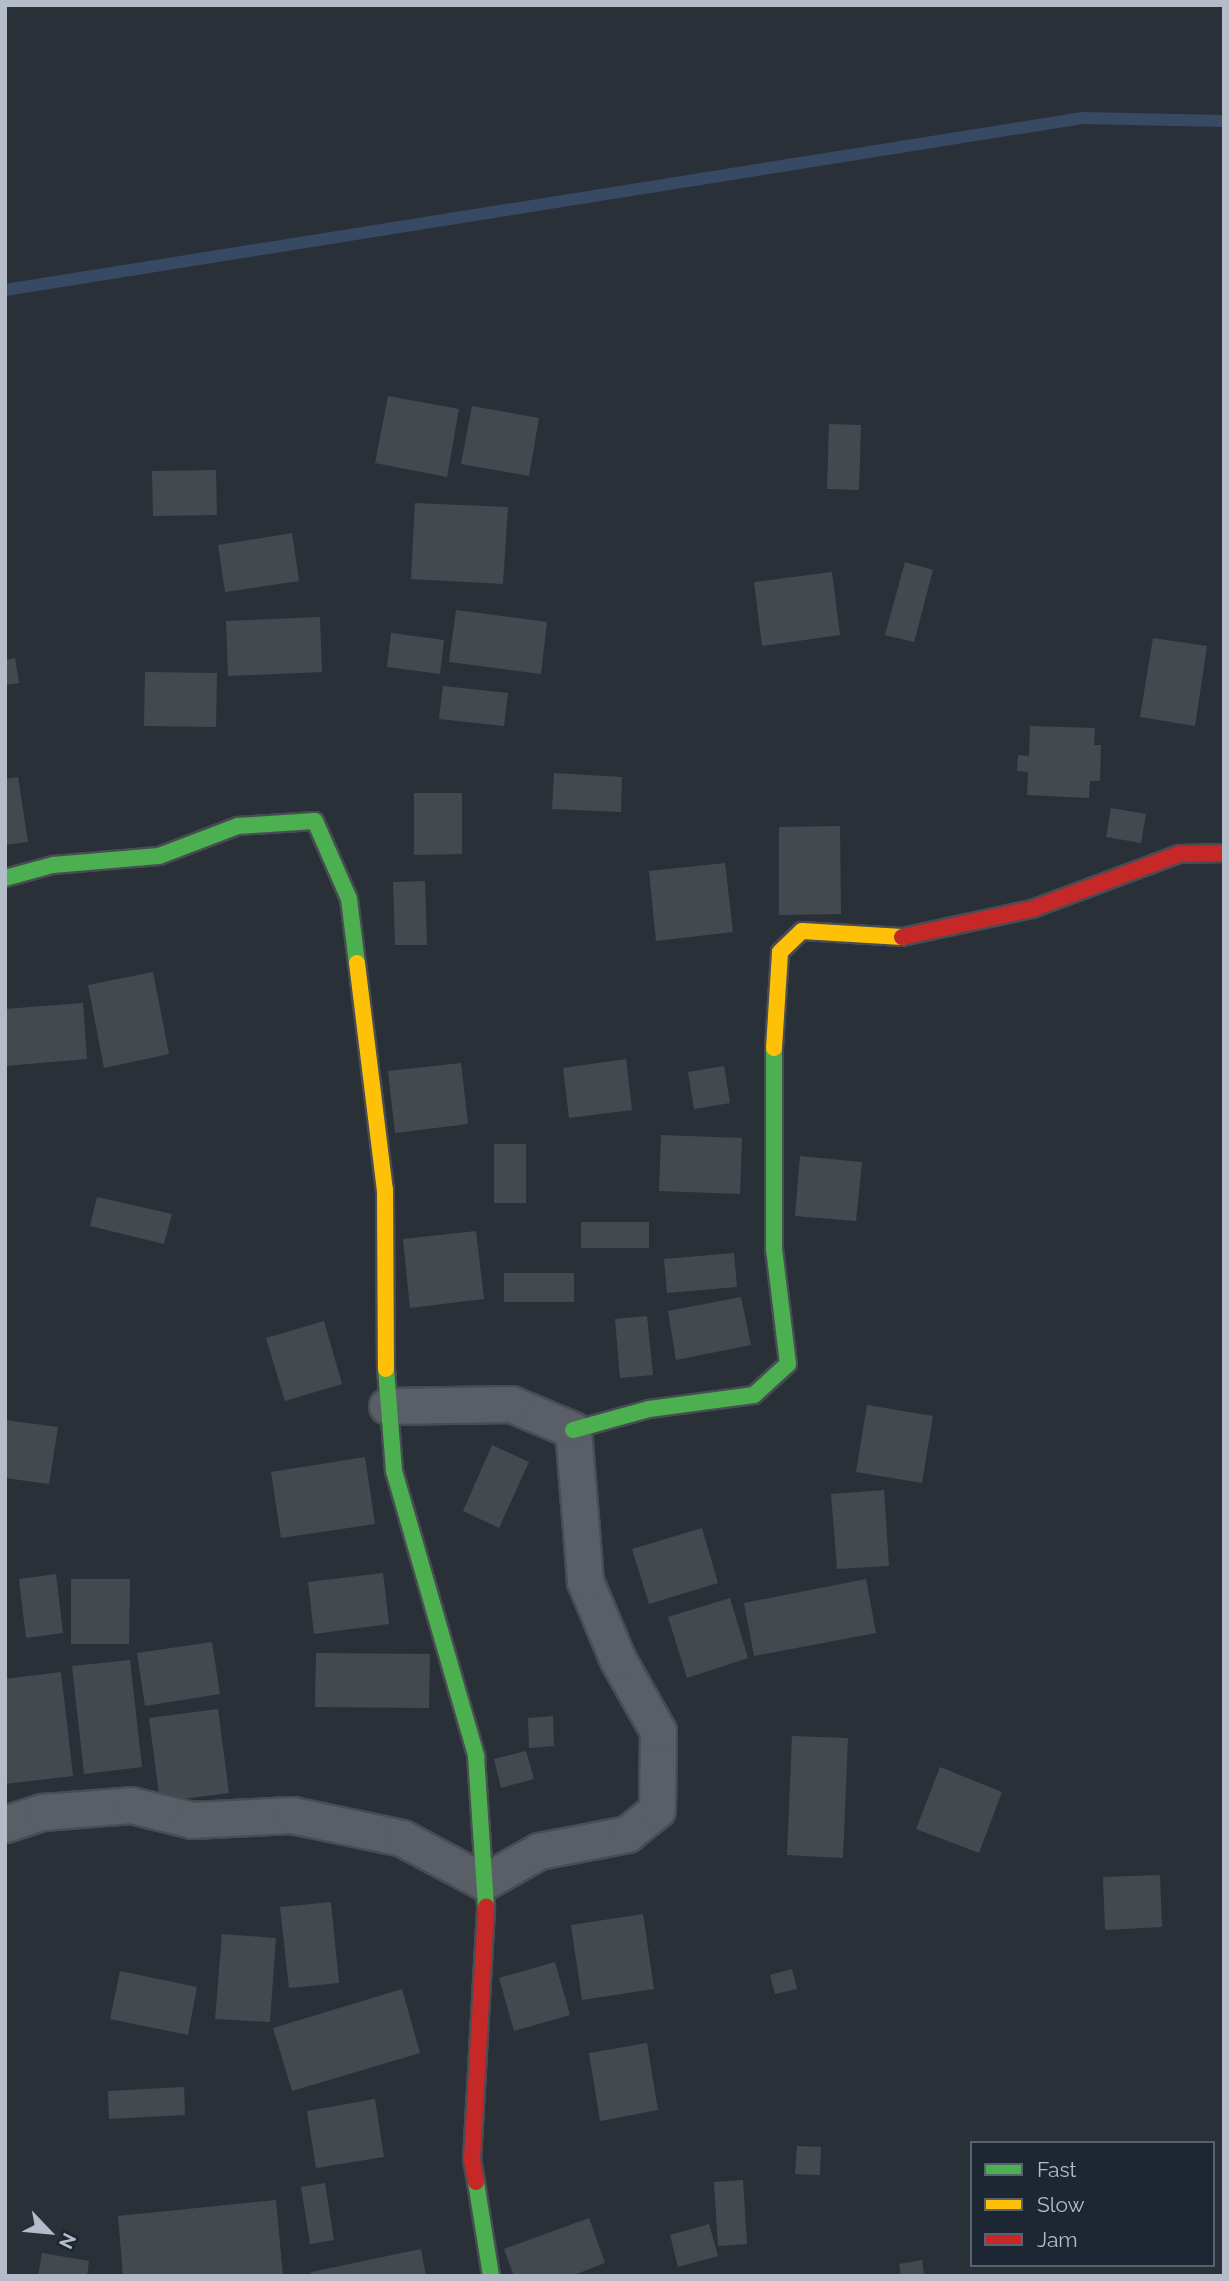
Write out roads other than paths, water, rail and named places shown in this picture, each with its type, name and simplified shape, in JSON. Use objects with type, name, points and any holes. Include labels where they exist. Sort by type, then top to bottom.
[{"type":"street","points":[[5,878],[52,865],[159,856],[238,826],[315,821],[349,899],[363,995],[385,1190],[387,1406],[394,1471],[476,1756],[488,1941],[472,2160],[491,2276]]},
{"type":"street","points":[[387,1406],[511,1404],[573,1430],[649,1409],[754,1395],[788,1364],[774,1249],[770,1121],[780,952],[802,931],[916,938],[1032,909],[1179,854],[1224,853]]},
{"type":"street","points":[[484,1882],[539,1852],[627,1834],[657,1811],[658,1731],[618,1660],[584,1581],[573,1430]]},
{"type":"street","points":[[5,1824],[43,1812],[131,1805],[192,1820],[292,1815],[402,1838],[484,1882]]},
{"type":"waterway","points":[[5,290],[1082,118],[1224,121]]}]
